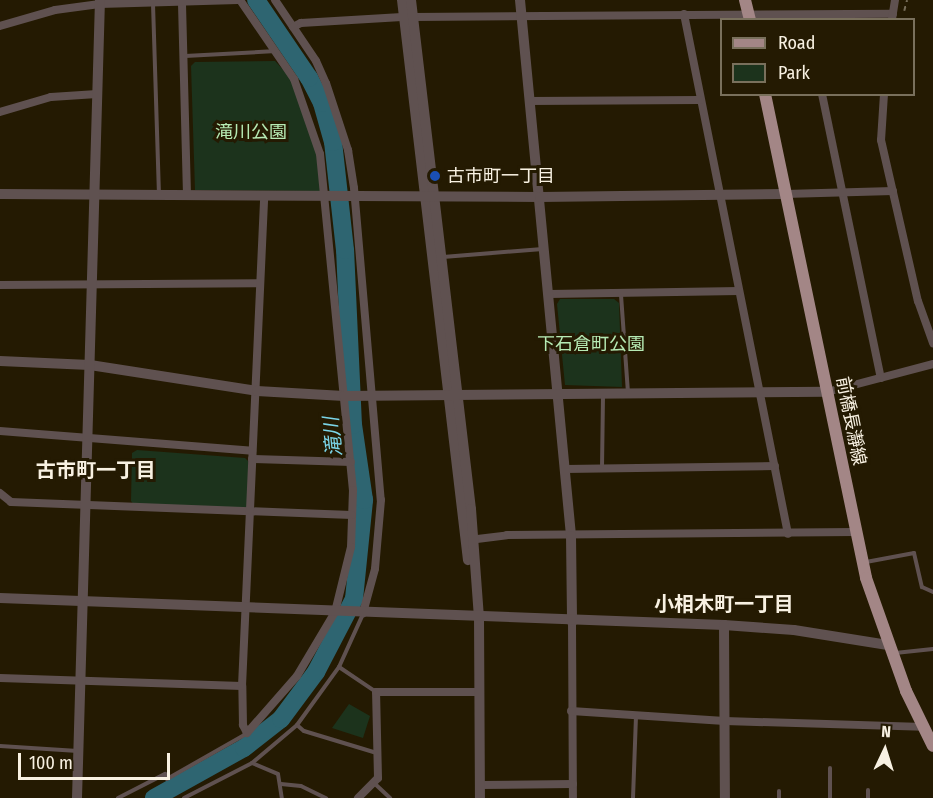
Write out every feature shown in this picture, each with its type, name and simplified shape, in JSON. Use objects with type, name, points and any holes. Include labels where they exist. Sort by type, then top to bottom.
[{"type":"main road","points":[[746,0],[749,17]]},
{"type":"main road","name":"前橋長瀞線","points":[[765,96],[862,563],[890,650],[922,727],[933,746]]},
{"type":"street","points":[[0,26],[56,10],[100,2],[153,4],[239,0],[277,50],[309,113],[327,197],[346,396],[352,515],[349,556],[337,612],[297,676],[247,733],[243,725],[242,686],[248,608],[249,514],[257,391],[259,283],[264,196]]},
{"type":"street","points":[[275,0],[316,61],[334,102],[348,150],[355,197],[381,500],[375,569],[361,613]]},
{"type":"street","points":[[402,0],[408,17],[477,596],[480,798]]},
{"type":"street","points":[[408,17],[411,0]]},
{"type":"street","points":[[520,0],[571,536],[573,798]]},
{"type":"street","points":[[293,27],[301,23],[408,17],[684,14],[749,17],[896,16],[895,0]]},
{"type":"street","points":[[77,798],[100,2]]},
{"type":"street","points":[[182,3],[187,196]]},
{"type":"street","points":[[684,14],[788,534]]},
{"type":"street","points":[[0,112],[51,97],[97,94]]},
{"type":"street","points":[[822,96],[881,378]]},
{"type":"street","points":[[884,96],[881,140],[918,301],[933,343]]},
{"type":"street","points":[[529,101],[700,100]]},
{"type":"street","points":[[0,194],[540,197],[843,194],[893,191]]},
{"type":"street","points":[[429,197],[441,258],[453,395]]},
{"type":"street","points":[[0,285],[259,283]]},
{"type":"street","points":[[549,294],[740,291]]},
{"type":"street","points":[[0,361],[90,365],[257,391],[346,396],[827,392],[933,364]]},
{"type":"street","points":[[0,431],[351,462]]},
{"type":"street","points":[[565,469],[775,466]]},
{"type":"street","points":[[0,493],[11,502],[249,514],[352,515]]},
{"type":"street","points":[[469,540],[571,536],[855,532]]},
{"type":"street","points":[[0,598],[572,622],[724,625],[794,630],[890,650]]},
{"type":"street","points":[[724,625],[724,798]]},
{"type":"street","points":[[0,678],[242,686]]},
{"type":"street","points":[[358,798],[378,778],[376,692],[479,692]]},
{"type":"street","points":[[571,711],[725,721],[922,727]]},
{"type":"street","points":[[480,785],[573,784]]},
{"type":"lane","points":[[153,4],[159,196]]},
{"type":"lane","points":[[184,56],[277,50]]},
{"type":"lane","points":[[441,258],[544,249]]},
{"type":"lane","points":[[621,294],[628,394]]},
{"type":"lane","points":[[602,468],[603,394]]},
{"type":"lane","points":[[862,563],[914,553],[922,587],[933,592]]},
{"type":"lane","points":[[184,798],[252,763],[297,725],[339,667],[361,613]]},
{"type":"lane","points":[[890,650],[933,649]]},
{"type":"lane","points":[[339,667],[376,692]]},
{"type":"lane","points":[[633,798],[636,716]]},
{"type":"lane","points":[[297,725],[304,731],[377,753]]},
{"type":"lane","points":[[118,798],[165,774],[167,779],[247,733]]},
{"type":"lane","points":[[0,746],[79,751]]},
{"type":"lane","points":[[252,763],[274,771],[281,784],[282,798]]},
{"type":"lane","points":[[830,768],[830,798]]},
{"type":"lane","points":[[374,783],[390,798]]},
{"type":"lane","points":[[281,784],[301,786],[326,798]]},
{"type":"lane","points":[[868,790],[868,798]]},
{"type":"lane","points":[[779,791],[779,798]]},
{"type":"path","points":[[896,16],[907,0]]},
{"type":"green space","name":"滝川公園","points":[[275,61],[291,78],[318,156],[321,191],[195,190],[191,66],[195,62]]},
{"type":"green space","name":"下石倉町公園","points":[[560,299],[614,299],[619,303],[622,387],[565,385],[557,304]]},
{"type":"green space","points":[[137,450],[245,458],[249,462],[248,506],[243,510],[135,506],[131,501],[132,453]]},
{"type":"green space","points":[[349,704],[370,716],[363,738],[332,728]]},
{"type":"waterway","name":"滝川","points":[[154,798],[244,748],[281,719],[316,672],[354,599],[364,500],[353,425],[345,250],[333,142],[322,103],[309,78],[256,0]]},
{"type":"place","name":"古市町一丁目","points":[[435,176]]},
{"type":"district","name":"古市町一丁目","points":[[96,470]]},
{"type":"district","name":"小相木町一丁目","points":[[724,604]]}]
